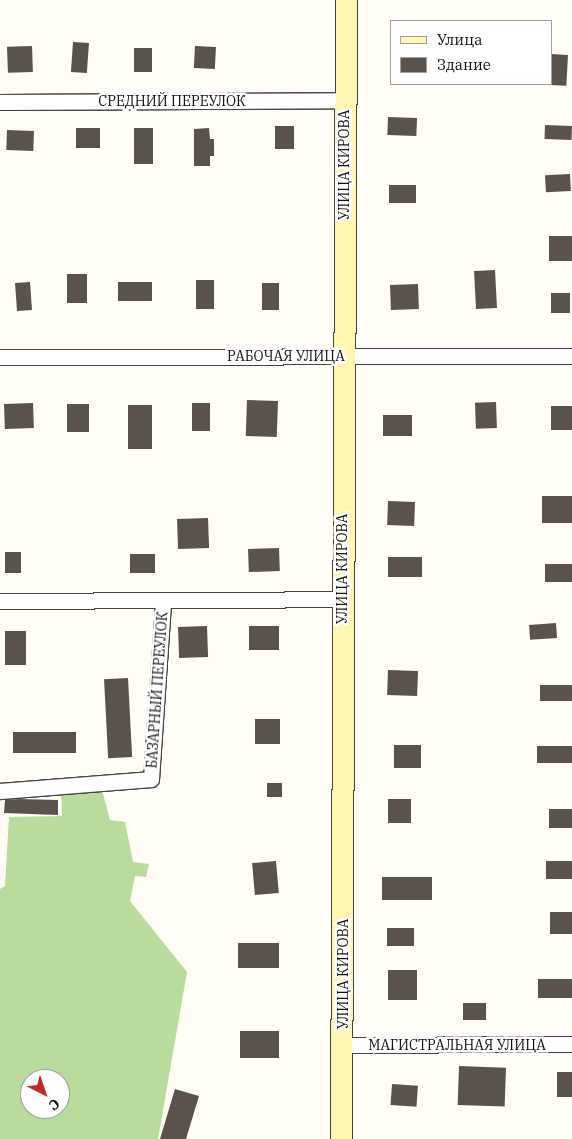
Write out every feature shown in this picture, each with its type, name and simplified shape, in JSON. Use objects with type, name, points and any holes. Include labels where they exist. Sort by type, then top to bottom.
[{"type":"main road","name":"УЛИЦА КИРОВА","points":[[341,1139],[343,1045],[342,599],[346,0]]},
{"type":"street","name":"СРЕДНИЙ ПЕРЕУЛОК","points":[[0,102],[344,100]]},
{"type":"street","name":"РАБОЧАЯ УЛИЦА","points":[[0,356],[572,356]]},
{"type":"street","name":"БАЗАРНЫЙ ПЕРЕУЛОК","points":[[0,602],[342,599]]},
{"type":"street","name":"БАЗАРНЫЙ ПЕРЕУЛОК","points":[[0,792],[29,787],[151,779],[163,601]]},
{"type":"street","name":"МАГИСТРАЛЬНАЯ УЛИЦА","points":[[343,1045],[572,1044]]},
{"type":"green space","points":[[61,790],[102,790],[110,820],[125,822],[133,862],[149,864],[146,877],[135,876],[130,901],[187,972],[158,1139],[0,1139],[0,889],[5,886],[9,817],[62,816]]},
{"type":"building","points":[[73,42],[89,43],[87,73],[71,72]]},
{"type":"building","points":[[32,46],[33,72],[8,73],[7,47]]},
{"type":"building","points":[[195,46],[216,47],[215,69],[194,68]]},
{"type":"building","points":[[134,48],[152,48],[152,72],[134,72]]},
{"type":"building","points":[[552,54],[568,55],[566,86],[550,85],[552,85]]},
{"type":"building","points":[[388,117],[417,118],[416,136],[387,135]]},
{"type":"building","points":[[545,125],[572,126],[571,140],[545,139]]},
{"type":"building","points":[[275,126],[294,126],[294,149],[275,149]]},
{"type":"building","points":[[76,128],[100,128],[100,148],[76,148]]},
{"type":"building","points":[[134,128],[153,128],[153,164],[134,164]]},
{"type":"building","points":[[209,128],[210,139],[214,139],[214,156],[210,156],[210,166],[194,166],[194,129]]},
{"type":"building","points":[[7,130],[34,131],[33,151],[6,150]]},
{"type":"building","points":[[570,174],[571,191],[546,192],[545,175]]},
{"type":"building","points":[[389,185],[416,185],[416,203],[389,203]]},
{"type":"building","points":[[549,236],[572,236],[572,261],[549,261]]},
{"type":"building","points":[[495,270],[497,308],[476,309],[474,271]]},
{"type":"building","points":[[67,274],[87,274],[87,303],[67,303]]},
{"type":"building","points":[[196,280],[214,280],[214,309],[196,309]]},
{"type":"building","points":[[30,282],[32,310],[17,311],[15,283]]},
{"type":"building","points":[[118,282],[152,282],[152,301],[118,301]]},
{"type":"building","points":[[262,283],[279,283],[279,310],[262,310]]},
{"type":"building","points":[[418,284],[419,309],[391,310],[390,285]]},
{"type":"building","points":[[551,293],[570,293],[570,313],[551,313]]},
{"type":"building","points":[[247,400],[278,401],[277,437],[246,436]]},
{"type":"building","points":[[496,402],[497,428],[476,429],[475,403]]},
{"type":"building","points":[[33,403],[34,428],[5,429],[4,404]]},
{"type":"building","points":[[192,403],[210,403],[210,431],[192,431]]},
{"type":"building","points":[[67,404],[89,404],[89,432],[67,432]]},
{"type":"building","points":[[128,405],[152,405],[152,449],[128,449]]},
{"type":"building","points":[[551,406],[572,406],[572,430],[551,430]]},
{"type":"building","points":[[383,415],[412,415],[412,436],[383,436]]},
{"type":"building","points":[[542,496],[572,496],[572,523],[542,523]]},
{"type":"building","points":[[388,501],[415,502],[414,526],[387,525]]},
{"type":"building","points":[[208,518],[209,548],[178,549],[177,519]]},
{"type":"building","points":[[279,548],[280,571],[249,572],[248,549]]},
{"type":"building","points":[[5,552],[21,552],[21,573],[5,573]]},
{"type":"building","points":[[130,554],[155,554],[155,573],[130,573]]},
{"type":"building","points":[[388,557],[422,557],[422,577],[388,577]]},
{"type":"building","points":[[545,564],[572,564],[572,582],[545,582]]},
{"type":"building","points":[[556,623],[557,638],[530,640],[529,625]]},
{"type":"building","points":[[207,626],[208,657],[179,658],[178,627]]},
{"type":"building","points":[[249,626],[279,626],[279,650],[249,650]]},
{"type":"building","points":[[5,631],[26,631],[26,665],[5,665]]},
{"type":"building","points":[[388,670],[418,671],[417,696],[387,695]]},
{"type":"building","points":[[128,678],[132,757],[108,758],[104,679]]},
{"type":"building","points":[[540,685],[572,685],[572,701],[540,701]]},
{"type":"building","points":[[255,719],[280,719],[280,744],[255,744]]},
{"type":"building","points":[[13,732],[76,732],[76,753],[13,753]]},
{"type":"building","points":[[394,745],[421,745],[421,768],[394,768]]},
{"type":"building","points":[[537,746],[572,746],[572,763],[537,763]]},
{"type":"building","points":[[267,783],[282,783],[282,797],[267,797]]},
{"type":"building","points":[[388,799],[411,799],[411,823],[388,823]]},
{"type":"building","points":[[5,800],[58,800],[58,815],[4,813]]},
{"type":"building","points":[[549,809],[572,809],[572,828],[549,828]]},
{"type":"building","points":[[276,861],[279,893],[255,895],[252,863]]},
{"type":"building","points":[[546,861],[572,861],[572,879],[546,879]]},
{"type":"building","points":[[382,877],[432,877],[432,900],[382,900]]},
{"type":"building","points":[[550,912],[572,912],[572,934],[550,934]]},
{"type":"building","points":[[387,928],[414,928],[414,946],[387,946]]},
{"type":"building","points":[[238,943],[279,943],[279,968],[238,968]]},
{"type":"building","points":[[388,970],[417,970],[417,1000],[388,1000]]},
{"type":"building","points":[[538,979],[572,979],[572,998],[538,998]]},
{"type":"building","points":[[463,1003],[486,1003],[486,1020],[463,1020]]},
{"type":"building","points":[[240,1031],[279,1031],[279,1058],[240,1058]]},
{"type":"building","points":[[459,1066],[506,1068],[505,1107],[458,1105]]},
{"type":"building","points":[[557,1072],[572,1072],[572,1097],[557,1097]]},
{"type":"building","points":[[392,1084],[418,1086],[416,1107],[391,1105]]},
{"type":"building","points":[[175,1089],[199,1096],[186,1139],[160,1139]]}]
